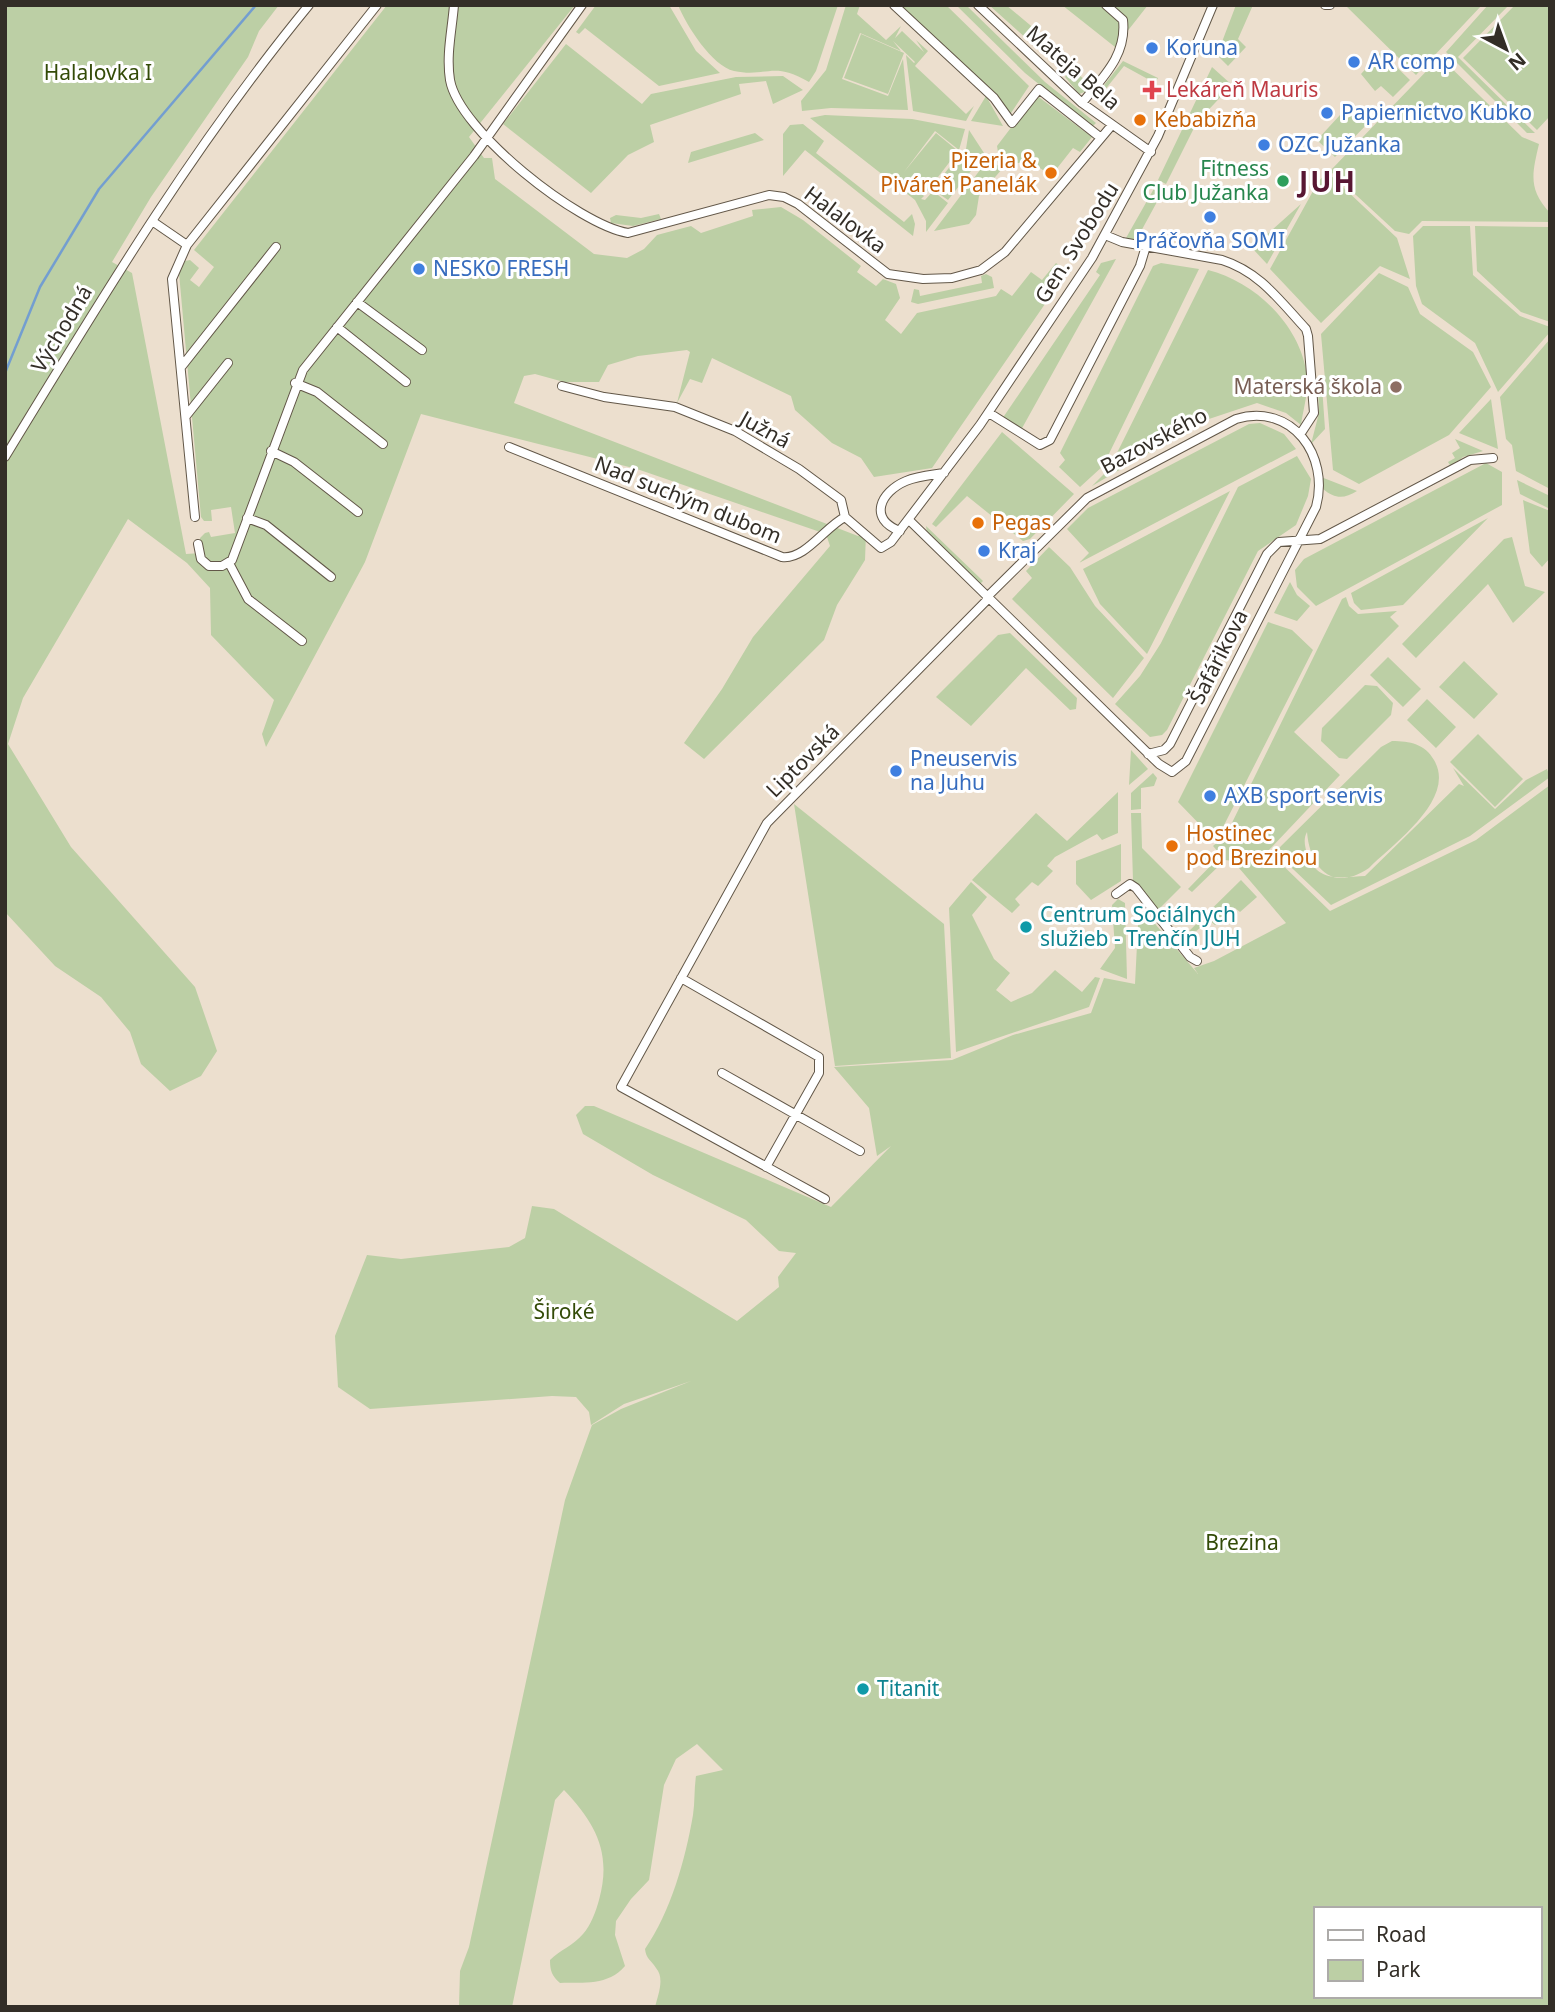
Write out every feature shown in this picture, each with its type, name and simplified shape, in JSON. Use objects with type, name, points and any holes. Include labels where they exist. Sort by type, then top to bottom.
[{"type":"street","name":"Východná","points":[[5,457],[120,267],[169,192],[258,67],[309,5]]},
{"type":"street","points":[[195,517],[172,279],[187,244],[377,5]]},
{"type":"street","name":"Halalovka","points":[[454,5],[448,54],[450,82],[461,108],[485,136],[555,197],[611,230],[628,233],[769,195],[784,197],[807,210],[888,274],[923,279],[952,278],[994,262],[1112,125]]},
{"type":"street","points":[[198,544],[201,559],[209,566],[219,567],[229,563],[295,383],[474,156],[485,136],[582,5]]},
{"type":"street","points":[[894,5],[994,98],[1012,123],[1039,89],[1101,138]]},
{"type":"street","name":"Mateja Bela","points":[[978,5],[1082,103],[1151,152]]},
{"type":"street","points":[[1082,103],[1120,54],[1125,36],[1123,20],[1105,5]]},
{"type":"street","name":"Gen. Svobodu","points":[[909,520],[989,413],[1105,236],[1151,152],[1213,5]]},
{"type":"street","points":[[152,221],[187,244]]},
{"type":"street","points":[[1105,236],[1237,264],[1253,274],[1306,329],[1310,346],[1314,413],[1301,433],[1316,461],[1320,492],[1300,540]]},
{"type":"street","points":[[989,413],[1040,445],[1050,440],[1140,266],[1146,246]]},
{"type":"street","points":[[182,366],[276,247]]},
{"type":"street","points":[[357,302],[422,351]]},
{"type":"street","points":[[337,327],[406,382]]},
{"type":"street","points":[[186,416],[228,363]]},
{"type":"street","points":[[295,383],[317,392],[383,444]]},
{"type":"street","name":"Južná","points":[[562,386],[604,397],[675,407],[735,431],[799,469],[841,500],[845,517],[881,548],[891,542],[909,520]]},
{"type":"street","name":"Bazovského","points":[[988,598],[1087,498],[1236,419],[1255,414],[1268,416],[1291,424],[1301,433]]},
{"type":"street","name":"Nad suchým dubom","points":[[509,447],[782,557],[798,555],[834,522],[845,517]]},
{"type":"street","points":[[271,451],[291,460],[358,512]]},
{"type":"street","name":"Šafárikova","points":[[1148,754],[1164,750],[1170,744],[1267,554],[1279,542],[1320,539],[1470,460],[1493,458]]},
{"type":"street","points":[[900,531],[890,527],[881,518],[880,510],[887,496],[907,481],[944,473]]},
{"type":"street","points":[[247,519],[266,525],[331,577]]},
{"type":"street","points":[[909,520],[1148,754]]},
{"type":"street","name":"Šafárikova","points":[[1148,754],[1172,772],[1186,761],[1300,540]]},
{"type":"street","points":[[229,563],[248,598],[302,641]]},
{"type":"street","name":"Liptovská","points":[[825,1199],[621,1087],[766,823],[988,598]]},
{"type":"street","points":[[1116,894],[1130,884],[1136,888],[1196,961]]},
{"type":"street","points":[[681,978],[819,1057],[820,1073],[766,1167]]},
{"type":"street","points":[[722,1073],[860,1151]]},
{"type":"green space","name":"Halalovka I","points":[[5,5],[279,5],[259,31],[248,57],[151,197],[112,262],[132,273],[186,554],[201,553],[200,538],[205,533],[209,532],[211,537],[235,533],[231,507],[211,510],[212,521],[204,521],[201,517],[179,273],[185,261],[190,260],[199,268],[190,280],[199,287],[214,267],[194,250],[387,5],[575,5],[469,137],[484,158],[492,158],[495,179],[594,254],[627,258],[644,249],[657,235],[691,226],[701,233],[753,216],[752,210],[781,207],[803,220],[861,266],[857,272],[876,286],[883,279],[896,284],[900,298],[885,320],[901,334],[917,313],[996,296],[1001,289],[1012,296],[1031,272],[1042,280],[1056,263],[1067,272],[932,468],[874,477],[861,458],[832,443],[795,410],[791,396],[712,358],[702,383],[690,379],[677,403],[690,352],[687,350],[638,356],[608,365],[599,382],[564,382],[535,374],[524,376],[514,403],[858,536],[866,533],[865,560],[837,605],[824,640],[704,759],[684,743],[722,689],[753,637],[830,546],[826,534],[637,469],[421,414],[365,562],[266,747],[262,734],[274,700],[211,635],[210,588],[187,563],[128,519],[23,698],[8,744],[71,847],[195,987],[217,1051],[201,1076],[170,1091],[141,1064],[130,1032],[101,997],[55,966],[5,912]]},
{"type":"green space","points":[[596,5],[669,5],[696,51],[720,73],[659,86],[585,28],[579,34],[576,32]]},
{"type":"green space","points":[[678,5],[838,5],[816,71],[809,82],[786,72],[745,73],[726,68],[701,44]]},
{"type":"green space","points":[[846,5],[860,5],[857,14],[886,40],[901,26],[895,38],[902,31],[924,52],[916,40],[928,51],[915,66],[966,114],[974,106],[966,121],[913,111],[906,55],[915,62],[893,41],[901,51],[860,33],[842,79],[888,96],[903,59],[908,110],[831,108],[802,111],[801,101],[826,70]]},
{"type":"green space","points":[[898,5],[946,5],[1029,86],[1009,116]]},
{"type":"green space","points":[[956,5],[966,5],[1045,82],[1096,123],[1092,127],[1025,73]]},
{"type":"green space","points":[[989,5],[1006,5],[1036,30],[1027,39]]},
{"type":"green space","points":[[1062,5],[1148,5],[1115,47]]},
{"type":"green space","points":[[1236,5],[1253,5],[1238,39],[1246,47],[1228,66],[1217,55]]},
{"type":"green space","points":[[1345,5],[1482,5],[1416,75]]},
{"type":"green space","points":[[1488,5],[1509,5],[1458,57],[1535,133],[1527,133],[1446,52]]},
{"type":"green space","points":[[1515,5],[1550,5],[1550,116],[1537,130],[1463,58]]},
{"type":"green space","points":[[861,34],[904,53],[888,94],[844,78]]},
{"type":"green space","points":[[566,44],[642,104],[651,94],[736,77],[783,76],[803,90],[773,104],[766,81],[739,84],[741,94],[650,125],[654,142],[628,155],[591,193],[503,124]]},
{"type":"green space","points":[[1381,52],[1410,80],[1393,97],[1381,86],[1375,91],[1361,74]]},
{"type":"green space","points":[[1440,57],[1522,137],[1539,144],[1534,173],[1535,189],[1550,213],[1550,222],[1422,221],[1409,234],[1395,231],[1330,171]]},
{"type":"green space","points":[[1123,61],[1158,78],[1155,83],[1124,66],[1096,101],[1097,94]]},
{"type":"green space","points":[[1072,67],[1090,86],[1087,91],[1079,94],[1065,77]]},
{"type":"green space","points":[[1212,67],[1232,85],[1197,122],[1166,184],[1158,180]]},
{"type":"green space","points":[[1036,95],[1092,137],[1080,152],[1073,148],[1051,176],[1033,163],[1009,163],[998,152],[997,146]]},
{"type":"green space","points":[[986,96],[1003,126],[971,121]]},
{"type":"green space","points":[[1367,112],[1373,118],[1335,157],[1317,140],[1340,115],[1346,120],[1354,113],[1360,118]]},
{"type":"green space","points":[[825,115],[912,119],[965,129],[959,150],[935,131],[904,172],[936,133],[958,151],[925,194],[900,177],[924,196],[921,199],[925,200],[933,191],[948,203],[926,232],[926,221],[915,200],[810,118]]},
{"type":"green space","points":[[803,124],[824,141],[816,153],[904,222],[912,214],[915,224],[913,236],[805,150],[783,176],[783,134],[790,125]]},
{"type":"green space","points":[[969,130],[984,153],[972,168],[959,158],[966,149]]},
{"type":"green space","points":[[755,133],[764,140],[688,163],[691,152]]},
{"type":"green space","points":[[989,158],[1002,169],[979,196],[976,215],[969,224],[934,231]]},
{"type":"green space","points":[[956,159],[971,171],[948,200],[932,189]]},
{"type":"green space","points":[[1327,172],[1397,238],[1410,279],[1380,266],[1321,323],[1270,269],[1318,182]]},
{"type":"green space","points":[[1156,185],[1164,189],[1139,235],[1144,239],[1143,243],[1126,238]]},
{"type":"green space","points":[[1301,204],[1267,264],[1252,248]]},
{"type":"green space","points":[[659,214],[661,219],[633,226],[611,223],[610,218],[616,215],[641,218]]},
{"type":"green space","points":[[1423,226],[1470,226],[1473,275],[1520,316],[1550,327],[1550,332],[1498,392],[1475,343],[1422,304],[1416,286],[1413,236]]},
{"type":"green space","points":[[1475,226],[1550,227],[1550,322],[1521,312],[1477,271]]},
{"type":"green space","points":[[1116,259],[1021,430],[1002,419],[1100,275],[1096,272],[1101,263]]},
{"type":"green space","points":[[1161,263],[1199,269],[1103,466],[1080,487],[1059,467],[1065,460],[1060,453],[1153,266]]},
{"type":"green space","points":[[1208,270],[1226,276],[1259,296],[1286,324],[1296,340],[1307,376],[1307,394],[1301,425],[1286,413],[1257,403],[1203,421],[1092,486],[1109,469]]},
{"type":"green space","points":[[1379,273],[1408,287],[1420,314],[1473,352],[1491,387],[1449,435],[1359,484],[1333,470],[1321,334]]},
{"type":"green space","points":[[986,274],[992,277],[994,288],[918,304],[911,302],[914,289],[919,290],[920,296],[982,283],[981,276]]},
{"type":"green space","points":[[1550,339],[1550,489],[1516,471],[1512,445],[1506,439],[1500,397]]},
{"type":"green space","points":[[1318,386],[1322,386],[1325,429],[1311,444],[1319,413]]},
{"type":"green space","points":[[1491,399],[1498,449],[1459,433]]},
{"type":"green space","points":[[1260,423],[1284,434],[1296,449],[1079,563],[1089,553],[1067,529],[1088,508],[1249,424]]},
{"type":"green space","points":[[1002,432],[1074,494],[1030,539],[1023,541],[967,496],[936,527],[932,524]]},
{"type":"green space","points":[[1455,439],[1483,451],[1463,457],[1451,467],[1448,462],[1455,458],[1452,453],[1460,448]]},
{"type":"green space","points":[[1297,456],[1311,479],[1308,496],[1296,525],[1258,551],[1167,730],[1162,735],[1150,737],[1115,704],[1140,676],[1161,643],[1238,487]]},
{"type":"green space","points":[[1486,463],[1502,472],[1502,505],[1316,606],[1297,587],[1295,570],[1304,559]]},
{"type":"green space","points":[[1321,477],[1357,491],[1344,497],[1332,495],[1323,489]]},
{"type":"green space","points":[[1517,480],[1550,496],[1550,509],[1520,494]]},
{"type":"green space","points":[[1230,491],[1147,654],[1100,604],[1083,569]]},
{"type":"green space","points":[[1523,500],[1550,511],[1550,558],[1542,567],[1530,553]]},
{"type":"green space","points":[[1488,518],[1403,605],[1361,610],[1354,603],[1351,593]]},
{"type":"green space","points":[[926,526],[983,581],[979,585],[927,533]]},
{"type":"green space","points":[[1512,537],[1525,586],[1545,592],[1513,623],[1488,584],[1416,658],[1402,644],[1504,539]]},
{"type":"green space","points":[[1049,547],[1070,567],[1095,606],[1144,658],[1113,698],[1012,599],[1032,578],[1026,571]]},
{"type":"green space","points":[[1290,582],[1297,595],[1310,606],[1297,621],[1274,613]]},
{"type":"green space","points":[[1346,597],[1349,606],[1358,614],[1397,611],[1390,617],[1399,626],[1294,732],[1340,775],[1268,851],[1330,911],[1476,840],[1550,785],[1550,2007],[655,2007],[660,1977],[645,1949],[670,1902],[681,1868],[693,1815],[696,1776],[723,1770],[697,1744],[676,1759],[664,1785],[649,1880],[631,1899],[616,1921],[615,1935],[625,1966],[611,1977],[587,1982],[560,1983],[552,1973],[550,1960],[579,1938],[588,1926],[596,1909],[604,1868],[593,1827],[564,1790],[555,1800],[512,2007],[459,2007],[460,1971],[469,1947],[565,1500],[592,1425],[621,1409],[691,1381],[624,1404],[591,1425],[589,1412],[576,1397],[552,1396],[370,1409],[338,1387],[335,1336],[367,1255],[401,1259],[509,1247],[525,1238],[532,1206],[554,1209],[737,1321],[779,1287],[778,1277],[796,1253],[779,1251],[746,1220],[653,1175],[583,1134],[576,1115],[585,1106],[594,1106],[831,1207],[891,1146],[877,1156],[869,1108],[834,1067],[952,1060],[1013,1035],[1091,1013],[1104,978],[1135,984],[1139,905],[1198,974],[1194,968],[1214,961],[1286,923],[1233,861],[1225,860],[1192,892],[1188,889],[1221,855],[1213,846],[1226,835],[1342,599]]},
{"type":"green space","points":[[1268,622],[1292,630],[1313,650],[1220,833],[1208,833],[1178,802]]},
{"type":"green space","points":[[1010,633],[1077,698],[1076,709],[1070,710],[1026,668],[971,726],[936,697],[998,635]]},
{"type":"green space","points":[[1388,657],[1421,689],[1403,707],[1370,675]]},
{"type":"green space","points":[[1464,661],[1498,694],[1474,719],[1439,687]]},
{"type":"green space","points":[[1365,685],[1377,686],[1393,703],[1391,715],[1347,759],[1339,758],[1321,741],[1322,728]]},
{"type":"green space","points":[[1427,699],[1456,727],[1436,748],[1407,720]]},
{"type":"green space","points":[[1478,734],[1523,779],[1495,807],[1450,762]]},
{"type":"green space","points":[[1392,741],[1416,744],[1426,750],[1434,760],[1439,775],[1437,790],[1430,805],[1407,833],[1369,868],[1347,877],[1365,876],[1459,784],[1464,786],[1453,768],[1495,809],[1526,780],[1547,769],[1550,777],[1470,836],[1331,905],[1275,852],[1381,747]],"holes":[[[1307,832],[1318,866],[1333,877],[1317,870],[1312,864],[1305,845]]]},
{"type":"green space","points":[[1131,750],[1148,769],[1129,785]]},
{"type":"green space","points":[[1153,773],[1157,778],[1154,786],[1141,788],[1141,809],[1131,810],[1131,793]]},
{"type":"green space","points":[[1118,792],[1118,833],[1102,840],[1097,834],[1055,857],[1047,866],[1053,871],[1038,886],[1032,882],[1015,899],[1020,905],[1012,913],[972,880],[1036,813],[1067,841]]},
{"type":"green space","points":[[794,804],[944,924],[951,1058],[835,1066]]},
{"type":"green space","points":[[1131,813],[1141,813],[1142,848],[1181,887],[1158,910],[1133,881]]},
{"type":"green space","points":[[1121,844],[1121,881],[1091,900],[1076,884],[1076,861]]},
{"type":"green space","points":[[1241,880],[1257,897],[1240,912],[1235,908],[1215,925],[1209,920],[1186,940],[1183,937]]},
{"type":"green space","points":[[971,882],[987,897],[972,915],[994,959],[1010,973],[996,990],[1011,1002],[1032,993],[1055,970],[1082,992],[1095,977],[1100,978],[1089,1007],[956,1052],[949,908]]},
{"type":"green space","points":[[1118,899],[1125,903],[1127,979],[1100,969],[1115,948],[1112,905]]},
{"type":"waterway","points":[[5,373],[40,287],[99,189],[256,5]]},
{"type":"place","name":"Koruna","points":[[1152,48]]},
{"type":"place","name":"AR comp","points":[[1354,62]]},
{"type":"place","name":"Lekáreň Mauris","points":[[1152,90]]},
{"type":"place","name":"Papiernictvo Kubko","points":[[1327,113]]},
{"type":"place","name":"Kebabizňa","points":[[1140,120]]},
{"type":"place","name":"OZC Južanka","points":[[1264,145]]},
{"type":"place","name":"Pizeria & Piváreň Panelák","points":[[1051,173]]},
{"type":"place","name":"Fitness Club Južanka","points":[[1283,181]]},
{"type":"place","name":"Práčovňa SOMI","points":[[1210,217]]},
{"type":"place","name":"NESKO FRESH","points":[[419,269]]},
{"type":"place","name":"Materská škola","points":[[1396,387]]},
{"type":"place","name":"Pegas","points":[[978,523]]},
{"type":"place","name":"Kraj","points":[[984,551]]},
{"type":"place","name":"Pneuservis na Juhu","points":[[896,771]]},
{"type":"place","name":"AXB sport servis","points":[[1210,796]]},
{"type":"place","name":"Hostinec pod Brezinou","points":[[1172,846]]},
{"type":"place","name":"Centrum Sociálnych služieb - Trenčín JUH","points":[[1026,927]]},
{"type":"place","name":"Titanit","points":[[863,1689]]},
{"type":"district","name":"JUH","points":[[1328,182]]},
{"type":"park label","name":"Široké","points":[[564,1312]]},
{"type":"park label","name":"Brezina","points":[[1242,1543]]}]
